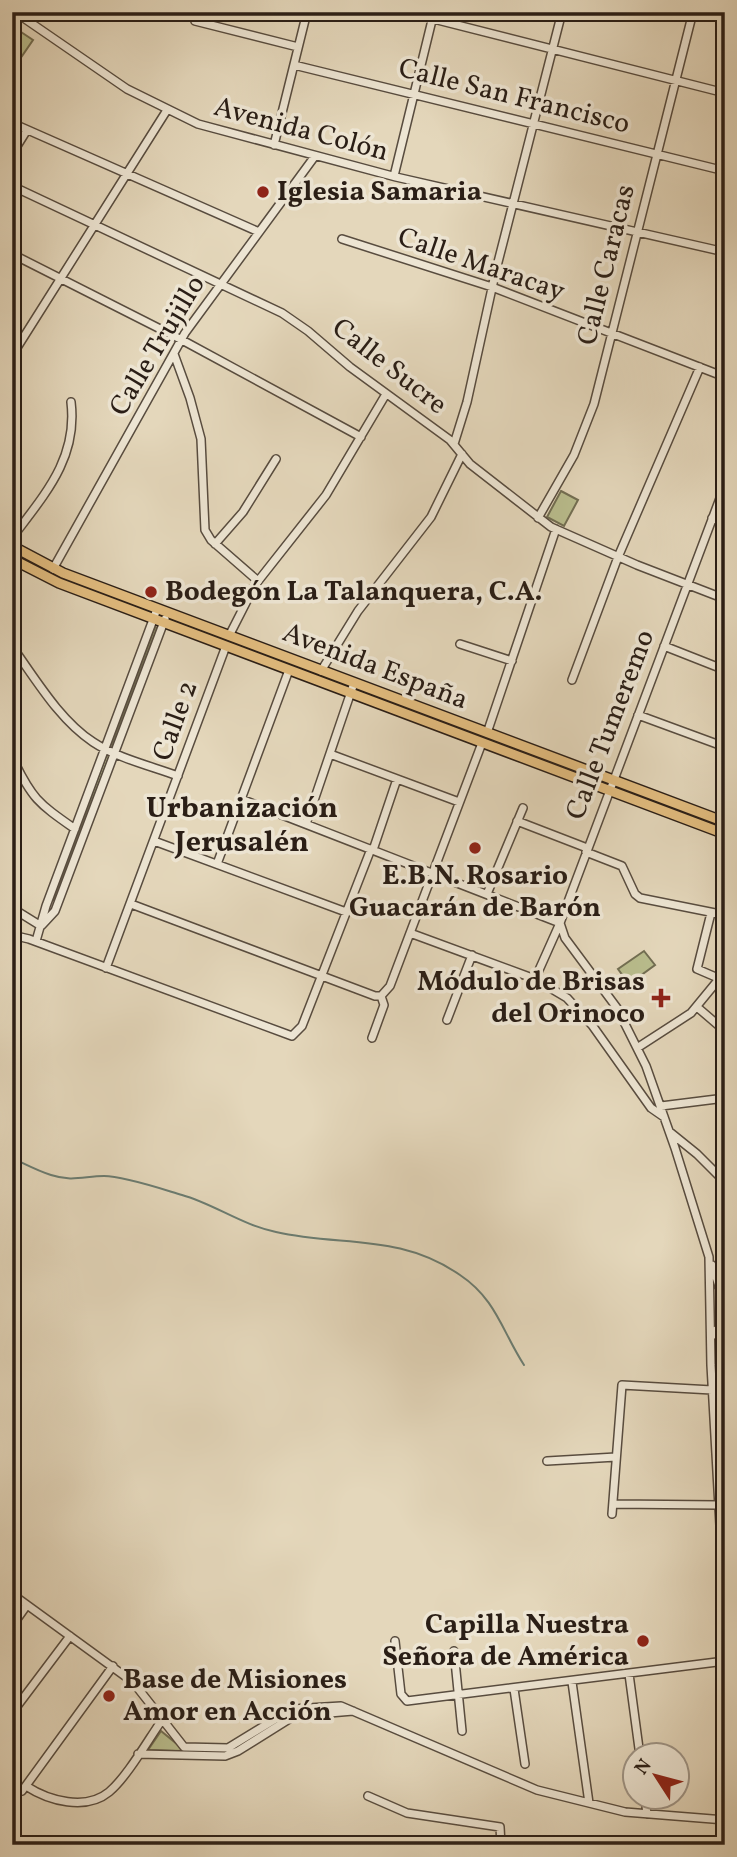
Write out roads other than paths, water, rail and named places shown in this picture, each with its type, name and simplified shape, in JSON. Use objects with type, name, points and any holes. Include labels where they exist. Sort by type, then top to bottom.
[{"type":"main road","name":"Avenida España","points":[[12,547],[53,569],[226,646],[725,834]]},
{"type":"main road","name":"Avenida España","points":[[12,559],[53,580],[229,636],[725,822]]},
{"type":"street","name":"Avenida Colón","points":[[15,12],[127,89],[210,129],[394,176],[725,252]]},
{"type":"street","points":[[274,145],[306,12]]},
{"type":"street","points":[[406,12],[433,16],[553,50],[725,93]]},
{"type":"street","points":[[454,444],[467,402],[492,287],[562,12]]},
{"type":"street","name":"Calle Caracas","points":[[538,517],[574,455],[594,404],[693,12]]},
{"type":"street","points":[[394,176],[433,16]]},
{"type":"street","points":[[195,21],[298,47]]},
{"type":"street","name":"Calle San Francisco","points":[[294,65],[725,171]]},
{"type":"street","points":[[13,354],[167,110]]},
{"type":"street","points":[[12,123],[259,232]]},
{"type":"street","points":[[12,153],[27,130]]},
{"type":"street","name":"Calle Trujillo","points":[[53,569],[182,340],[219,285],[315,156]]},
{"type":"street","name":"Calle Sucre","points":[[12,186],[219,285],[263,303],[300,325],[350,367],[454,444],[470,464],[556,529],[618,557],[725,599]]},
{"type":"street","name":"Calle Maracay","points":[[342,239],[492,287],[725,377]]},
{"type":"street","points":[[12,254],[182,340],[361,437]]},
{"type":"street","points":[[174,354],[196,418],[202,454],[205,530],[215,544],[258,581]]},
{"type":"street","points":[[572,680],[618,557],[700,367]]},
{"type":"street","points":[[229,636],[258,581],[326,495],[386,394]]},
{"type":"street","points":[[12,538],[50,486],[67,452],[73,419],[71,401]]},
{"type":"street","points":[[321,671],[358,611],[427,523],[462,454]]},
{"type":"street","points":[[215,544],[243,512],[276,459]]},
{"type":"street","name":"Calle Tumeremo","points":[[536,979],[724,486]]},
{"type":"street","points":[[712,518],[725,523]]},
{"type":"street","points":[[487,733],[556,529]]},
{"type":"street","points":[[36,941],[46,906],[105,749],[160,616]]},
{"type":"street","points":[[41,926],[55,911],[115,752],[160,616]]},
{"type":"street","points":[[460,644],[512,660]]},
{"type":"street","name":"Calle 2","points":[[106,968],[226,646]]},
{"type":"street","points":[[664,646],[725,670]]},
{"type":"street","points":[[16,652],[43,690],[89,740],[105,749],[178,776]]},
{"type":"street","points":[[217,864],[289,670]]},
{"type":"street","points":[[306,824],[354,683]]},
{"type":"street","points":[[638,715],[725,747]]},
{"type":"street","points":[[382,996],[390,986],[482,743]]},
{"type":"street","points":[[330,754],[459,802]]},
{"type":"street","points":[[12,757],[32,796],[75,829]]},
{"type":"street","points":[[12,935],[36,941],[287,1035],[295,1035],[302,1026],[372,850],[397,779]]},
{"type":"street","points":[[241,799],[559,923],[565,939],[608,995],[637,1048],[670,1132],[725,1304]]},
{"type":"street","points":[[487,894],[523,808]]},
{"type":"street","points":[[517,821],[622,866],[635,894],[640,898],[725,915]]},
{"type":"street","points":[[154,841],[346,912]]},
{"type":"street","points":[[131,904],[375,996],[382,996]]},
{"type":"street","points":[[12,908],[41,926]]},
{"type":"street","points":[[637,1048],[671,1028],[697,1007],[722,980],[697,970],[710,912]]},
{"type":"street","points":[[410,933],[536,979],[567,998],[582,1012],[651,1108],[664,1117]]},
{"type":"street","points":[[447,1020],[472,955]]},
{"type":"street","points":[[372,1038],[384,1005],[382,996]]},
{"type":"street","points":[[697,1007],[725,1031]]},
{"type":"street","points":[[661,1106],[725,1098]]},
{"type":"street","points":[[670,1132],[725,1182]]},
{"type":"street","points":[[709,1257],[712,1390],[725,1614]]},
{"type":"street","points":[[711,1337],[716,1330],[725,1329]]},
{"type":"street","points":[[612,1514],[621,1389],[624,1384],[712,1390]]},
{"type":"street","points":[[547,1461],[616,1457]]},
{"type":"street","points":[[613,1504],[718,1505]]},
{"type":"street","points":[[12,1594],[113,1666],[138,1688],[184,1747],[224,1748],[234,1745],[292,1709],[341,1706],[522,1785],[625,1812],[725,1820]]},
{"type":"street","points":[[12,1626],[27,1605]]},
{"type":"street","points":[[12,1713],[69,1636]]},
{"type":"street","points":[[395,1641],[401,1694],[404,1700],[410,1701],[725,1661]]},
{"type":"street","points":[[454,1651],[462,1731]]},
{"type":"street","points":[[113,1666],[24,1788],[57,1801],[95,1799],[111,1790],[162,1720]]},
{"type":"street","points":[[629,1674],[638,1742]]},
{"type":"street","points":[[572,1682],[589,1803]]},
{"type":"street","points":[[514,1689],[525,1764]]},
{"type":"street","points":[[138,1754],[225,1756],[238,1752],[294,1716],[353,1711]]},
{"type":"street","points":[[368,1796],[407,1813],[500,1827],[501,1845]]},
{"type":"waterway","points":[[12,1158],[59,1177],[112,1177],[143,1183],[194,1199],[251,1225],[276,1232],[370,1243],[415,1253],[460,1275],[482,1294],[524,1365]]},
{"type":"place","name":"Iglesia Samaria","points":[[263,192]]},
{"type":"place","name":"Bodegón La Talanquera, C.A.","points":[[151,592]]},
{"type":"place","name":"E.B.N. Rosario Guacarán de Barón","points":[[475,848]]},
{"type":"place","name":"Módulo de Brisas del Orinoco","points":[[661,998]]},
{"type":"place","name":"Capilla Nuestra Señora de América","points":[[643,1641]]},
{"type":"place","name":"Base de Misiones Amor en Acción","points":[[109,1696]]},
{"type":"district","name":"Urbanización Jerusalén","points":[[242,826]]}]
